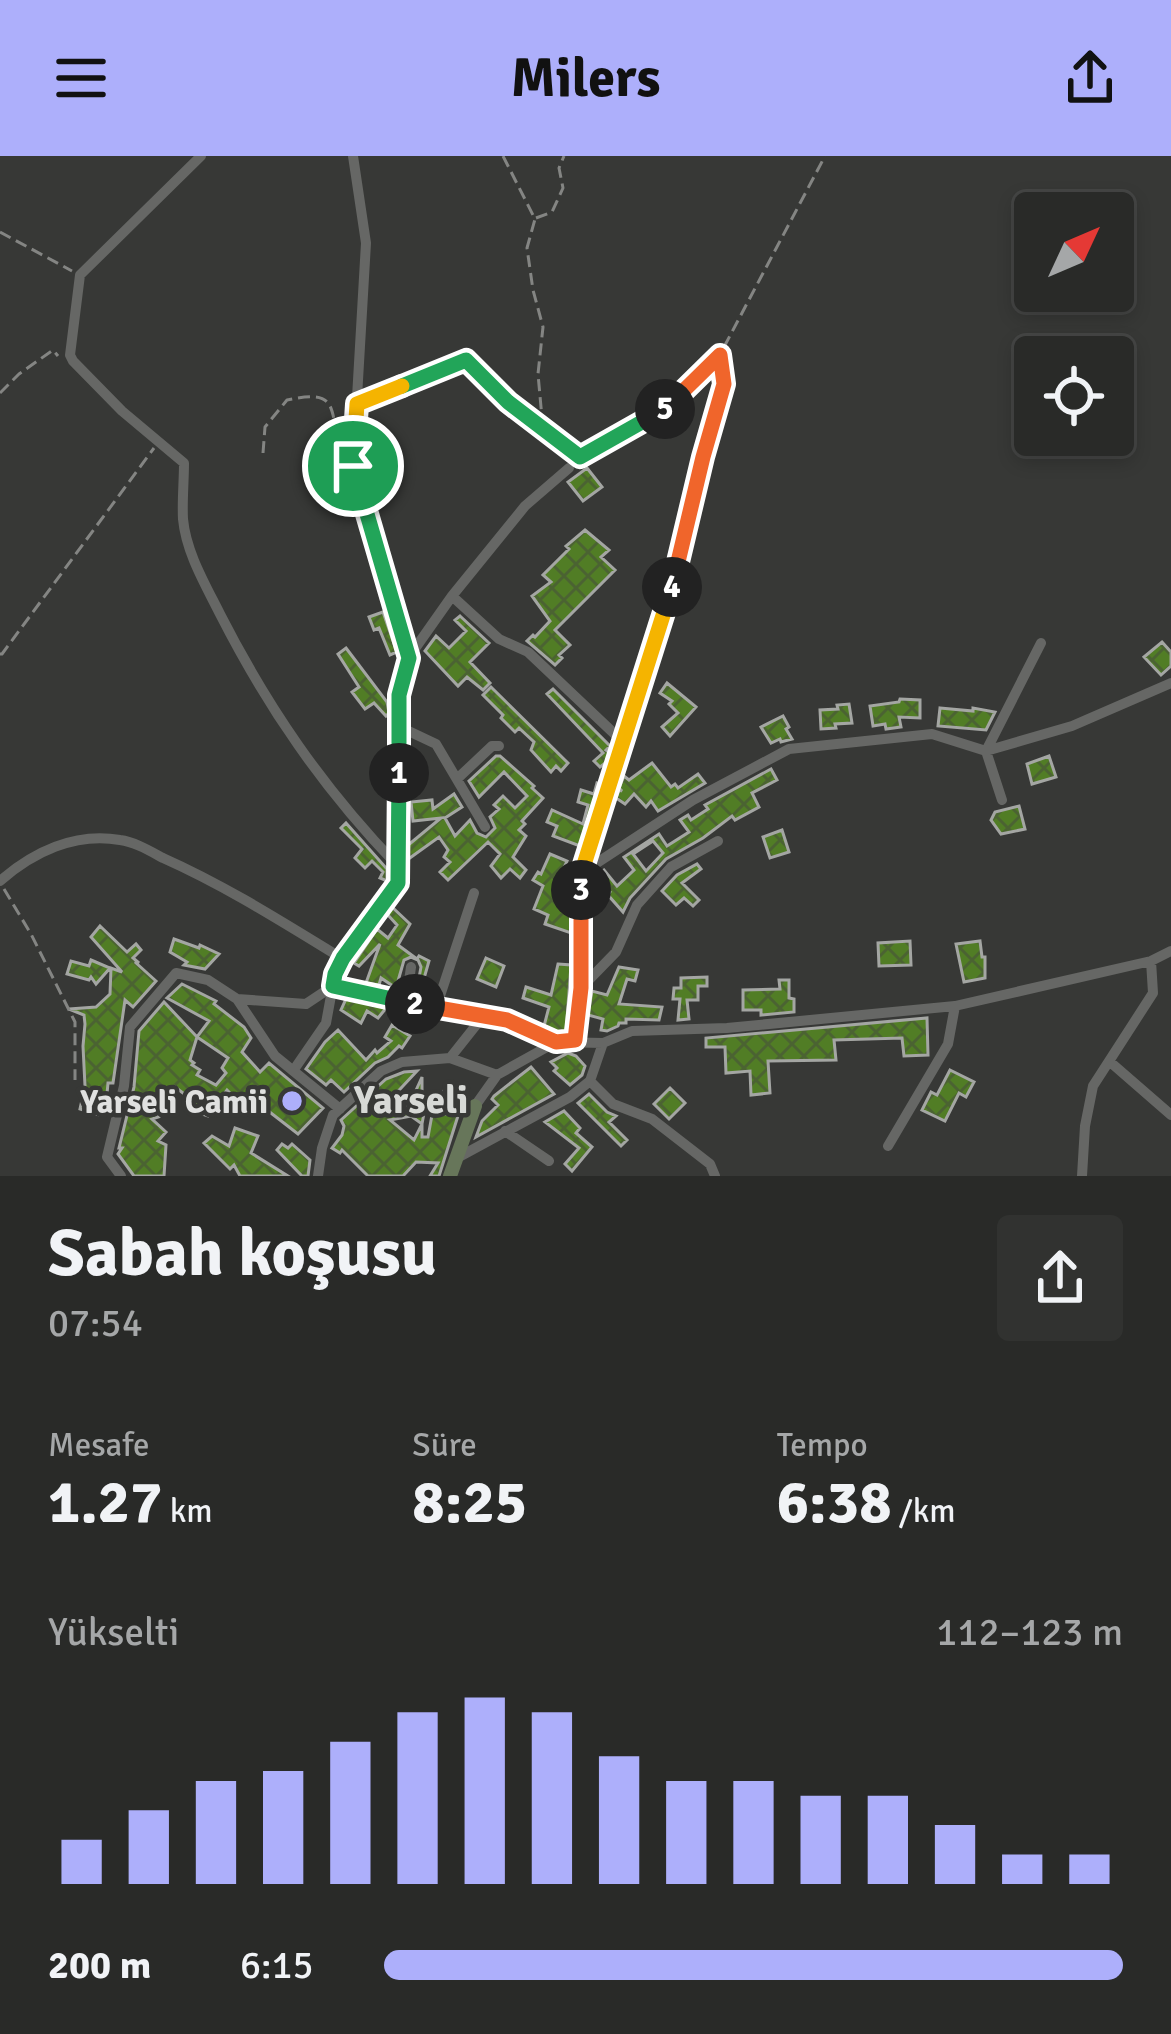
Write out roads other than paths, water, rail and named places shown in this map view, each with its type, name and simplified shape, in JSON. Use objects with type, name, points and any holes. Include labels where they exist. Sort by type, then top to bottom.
[{"type":"street","points":[[201,156],[80,275],[70,355],[184,463],[183,522],[196,567],[250,674],[281,724],[353,819],[396,864]]},
{"type":"street","points":[[353,156],[366,243],[353,466],[409,658]]},
{"type":"street","points":[[575,1040],[581,988],[581,874],[668,608],[720,404],[724,384],[720,355]]},
{"type":"street","points":[[293,1071],[326,1023],[335,974],[343,958],[398,883],[399,695],[409,658],[525,506],[568,468]]},
{"type":"street","points":[[452,596],[499,639],[528,652],[622,741]]},
{"type":"street","points":[[1002,800],[986,751],[1041,643]]},
{"type":"street","points":[[581,874],[693,800],[789,748],[932,734],[986,751],[1072,726],[1171,683]]},
{"type":"street","points":[[400,727],[436,744],[485,827]]},
{"type":"street","points":[[458,778],[492,746],[499,746]]},
{"type":"street","points":[[0,882],[61,843],[124,840],[214,880],[343,958]]},
{"type":"street","points":[[581,988],[616,952],[637,905],[671,867],[718,841]]},
{"type":"street","points":[[436,1008],[474,893]]},
{"type":"street","points":[[450,1176],[476,1106],[497,1075],[556,1042],[603,1043],[632,1030],[727,1028],[955,1006],[1151,961],[1171,951]]},
{"type":"street","points":[[1082,1176],[1085,1126],[1094,1086],[1153,992],[1151,961]]},
{"type":"street","points":[[411,967],[409,981],[436,1008]]},
{"type":"street","points":[[121,1176],[107,1156],[124,1086],[130,1028],[176,974],[208,980],[237,999],[275,1056],[340,1108]]},
{"type":"street","points":[[237,999],[306,1004],[333,986],[507,1020],[556,1042]]},
{"type":"street","points":[[888,1145],[948,1044],[955,1006]]},
{"type":"street","points":[[450,1058],[486,1018]]},
{"type":"street","points":[[457,1158],[590,1081],[603,1043]]},
{"type":"street","points":[[318,1176],[333,1115],[381,1071],[402,1062],[450,1058],[497,1075]]},
{"type":"street","points":[[1109,1061],[1171,1115]]},
{"type":"street","points":[[590,1081],[613,1104],[652,1119],[710,1164],[715,1176]]},
{"type":"street","points":[[505,1131],[549,1161]]},
{"type":"place","name":"Yarseli Camii","points":[[292,1101]]},
{"type":"district","name":"Yarseli","points":[[411,1099]]}]
